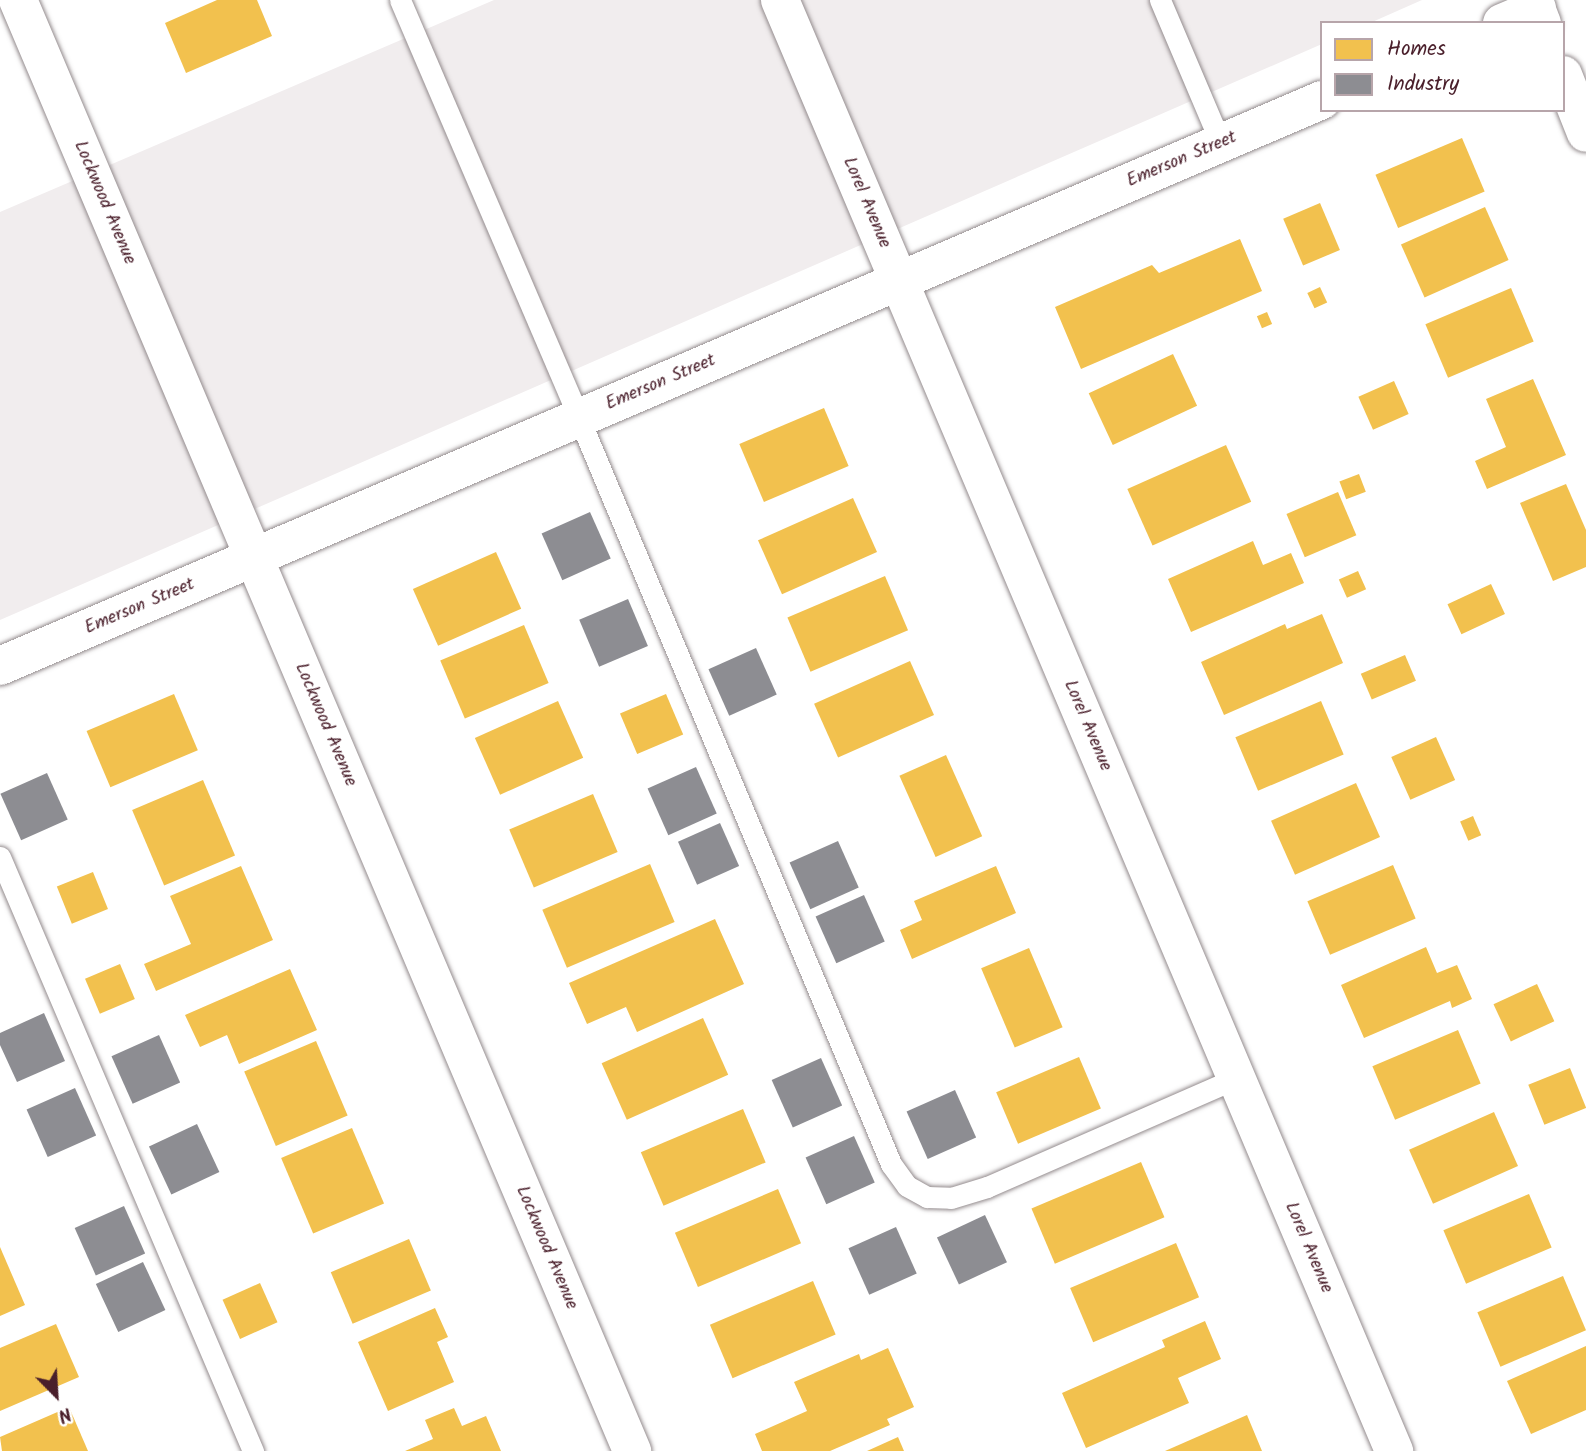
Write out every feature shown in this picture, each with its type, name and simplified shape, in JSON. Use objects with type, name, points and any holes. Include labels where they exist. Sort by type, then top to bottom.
[{"type":"street","name":"Lockwood Avenue","points":[[18,0],[632,1451]]},
{"type":"street","name":"Lorel Avenue","points":[[780,0],[1394,1451]]},
{"type":"street","points":[[1507,21],[1537,10]]},
{"type":"street","points":[[1565,80],[1586,133]]},
{"type":"street","name":"Emerson Street","points":[[0,666],[1320,101]]},
{"type":"lane","points":[[400,0],[579,418],[891,1164],[907,1186],[927,1197],[951,1198],[987,1187],[1236,1078]]},
{"type":"lane","points":[[1160,0],[1221,144]]},
{"type":"lane","points":[[0,857],[253,1451]]},
{"type":"shaded area","points":[[494,0],[1422,0],[1375,21],[1320,21],[1320,45],[0,620],[0,212]]},
{"type":"building: Homes","points":[[217,0],[257,0],[272,36],[186,73],[165,23]]},
{"type":"building: Homes","points":[[1462,138],[1485,191],[1398,228],[1375,175]]},
{"type":"building: Homes","points":[[1320,203],[1340,250],[1303,266],[1283,219]]},
{"type":"building: Homes","points":[[1485,207],[1509,260],[1425,297],[1401,244]]},
{"type":"building: Homes","points":[[1240,239],[1262,291],[1081,369],[1055,307],[1152,265],[1159,273]]},
{"type":"building: Homes","points":[[1320,287],[1327,302],[1314,308],[1307,293]]},
{"type":"building: Homes","points":[[1511,288],[1534,341],[1448,378],[1425,324]]},
{"type":"building: Homes","points":[[1267,312],[1272,324],[1262,328],[1257,316]]},
{"type":"building: Homes","points":[[1173,354],[1197,406],[1113,445],[1089,393]]},
{"type":"building: Homes","points":[[1533,379],[1566,455],[1487,489],[1475,461],[1506,447],[1486,399]]},
{"type":"building: Homes","points":[[1394,381],[1409,414],[1373,430],[1358,397]]},
{"type":"building: Homes","points":[[824,408],[849,466],[764,502],[739,444]]},
{"type":"building: Homes","points":[[1226,445],[1251,502],[1153,546],[1127,489]]},
{"type":"building: Homes","points":[[1359,474],[1366,492],[1346,499],[1339,482]]},
{"type":"building: Homes","points":[[1566,484],[1586,530],[1586,567],[1553,581],[1520,503]]},
{"type":"building: Homes","points":[[1338,492],[1356,535],[1305,557],[1286,514]]},
{"type":"building: Homes","points":[[853,498],[877,552],[782,594],[758,540]]},
{"type":"building: Homes","points":[[1253,541],[1263,565],[1291,553],[1304,583],[1191,632],[1168,579]]},
{"type":"building: Homes","points":[[496,552],[521,609],[438,646],[413,589]]},
{"type":"building: Homes","points":[[1358,571],[1366,589],[1347,598],[1339,580]]},
{"type":"building: Homes","points":[[885,576],[908,630],[810,672],[787,617]]},
{"type":"building: Homes","points":[[1491,584],[1505,614],[1461,634],[1447,604]]},
{"type":"building: Homes","points":[[1322,614],[1343,663],[1224,715],[1201,662],[1285,624],[1287,629]]},
{"type":"building: Homes","points":[[524,625],[549,683],[465,719],[440,661]]},
{"type":"building: Homes","points":[[1405,655],[1416,681],[1372,700],[1361,674]]},
{"type":"building: Homes","points":[[910,661],[934,715],[838,758],[814,704]]},
{"type":"building: Homes","points":[[174,694],[198,750],[110,787],[87,731]]},
{"type":"building: Homes","points":[[666,694],[683,735],[637,754],[620,714]]},
{"type":"building: Homes","points":[[558,701],[583,758],[500,795],[475,738]]},
{"type":"building: Homes","points":[[1321,701],[1344,754],[1258,791],[1235,737]]},
{"type":"building: Homes","points":[[1436,737],[1455,780],[1410,800],[1391,757]]},
{"type":"building: Homes","points":[[946,755],[982,836],[936,857],[899,776]]},
{"type":"building: Homes","points":[[203,780],[235,855],[164,886],[132,810]]},
{"type":"building: Homes","points":[[1356,783],[1380,837],[1295,875],[1271,821]]},
{"type":"building: Homes","points":[[593,794],[618,852],[534,888],[509,830]]},
{"type":"building: Homes","points":[[1473,816],[1481,835],[1468,841],[1460,821]]},
{"type":"building: Homes","points":[[650,864],[675,922],[567,968],[542,910]]},
{"type":"building: Homes","points":[[1393,865],[1416,918],[1330,955],[1307,901]]},
{"type":"building: Homes","points":[[241,866],[273,940],[156,991],[144,964],[191,944],[170,896]]},
{"type":"building: Homes","points":[[996,866],[1016,913],[912,959],[900,930],[922,920],[914,901]]},
{"type":"building: Homes","points":[[93,872],[108,909],[72,924],[57,887]]},
{"type":"building: Homes","points":[[715,919],[744,984],[637,1032],[626,1007],[587,1024],[569,983]]},
{"type":"building: Homes","points":[[1426,947],[1437,973],[1457,965],[1472,999],[1452,1008],[1450,1001],[1364,1038],[1341,985]]},
{"type":"building: Homes","points":[[1029,948],[1063,1027],[1015,1047],[981,968]]},
{"type":"building: Homes","points":[[120,964],[135,999],[100,1014],[85,979]]},
{"type":"building: Homes","points":[[290,969],[317,1030],[239,1064],[227,1035],[200,1047],[185,1015]]},
{"type":"building: Homes","points":[[1537,984],[1554,1021],[1511,1041],[1493,1004]]},
{"type":"building: Homes","points":[[703,1018],[728,1075],[627,1120],[602,1063]]},
{"type":"building: Homes","points":[[1458,1030],[1481,1083],[1395,1120],[1372,1066]]},
{"type":"building: Homes","points":[[316,1041],[348,1116],[276,1146],[244,1071]]},
{"type":"building: Homes","points":[[1079,1057],[1101,1109],[1018,1144],[996,1092]]},
{"type":"building: Homes","points":[[1570,1068],[1586,1108],[1544,1125],[1528,1085]]},
{"type":"building: Homes","points":[[743,1109],[766,1162],[663,1206],[641,1152]]},
{"type":"building: Homes","points":[[1494,1112],[1518,1166],[1433,1204],[1409,1150]]},
{"type":"building: Homes","points":[[352,1128],[384,1203],[313,1234],[281,1158]]},
{"type":"building: Homes","points":[[1141,1162],[1164,1217],[1055,1264],[1031,1208]]},
{"type":"building: Homes","points":[[778,1189],[801,1243],[698,1287],[675,1233]]},
{"type":"building: Homes","points":[[1529,1194],[1552,1247],[1466,1284],[1443,1230]]},
{"type":"building: Homes","points":[[409,1239],[431,1291],[353,1324],[331,1272]]},
{"type":"building: Homes","points":[[1176,1243],[1199,1297],[1093,1342],[1070,1288]]},
{"type":"building: Homes","points":[[0,1247],[25,1305],[0,1316]]},
{"type":"building: Homes","points":[[1563,1276],[1586,1330],[1500,1367],[1477,1312]]},
{"type":"building: Homes","points":[[813,1281],[836,1334],[733,1378],[710,1325]]},
{"type":"building: Homes","points":[[260,1283],[277,1322],[240,1339],[223,1300]]},
{"type":"building: Homes","points":[[435,1308],[448,1337],[437,1342],[454,1382],[388,1411],[358,1342]]},
{"type":"building: Homes","points":[[1205,1321],[1221,1359],[1178,1378],[1189,1403],[1086,1448],[1062,1393],[1165,1347],[1162,1340]]},
{"type":"building: Homes","points":[[56,1324],[79,1377],[0,1411],[0,1348]]},
{"type":"building: Homes","points":[[1586,1346],[1586,1410],[1531,1434],[1507,1381]]},
{"type":"building: Homes","points":[[888,1348],[914,1407],[887,1419],[890,1425],[830,1451],[762,1451],[755,1434],[807,1411],[794,1382],[859,1354],[861,1360]]},
{"type":"building: Homes","points":[[69,1407],[88,1451],[2,1451],[0,1437]]},
{"type":"building: Homes","points":[[454,1408],[462,1426],[486,1416],[501,1451],[405,1451],[433,1439],[425,1420]]},
{"type":"building: Homes","points":[[1247,1415],[1262,1451],[1165,1451]]},
{"type":"building: Homes","points":[[898,1437],[904,1451],[867,1451]]},
{"type":"building: Industry","points":[[590,512],[611,559],[562,580],[542,534]]},
{"type":"building: Industry","points":[[628,599],[648,646],[599,667],[579,620]]},
{"type":"building: Industry","points":[[756,648],[777,695],[729,716],[708,669]]},
{"type":"building: Industry","points":[[696,767],[717,814],[668,835],[648,789]]},
{"type":"building: Industry","points":[[47,773],[68,820],[21,840],[0,794]]},
{"type":"building: Industry","points":[[720,823],[739,866],[697,885],[678,842]]},
{"type":"building: Industry","points":[[838,841],[859,888],[810,909],[790,863]]},
{"type":"building: Industry","points":[[864,895],[885,942],[836,963],[816,917]]},
{"type":"building: Industry","points":[[44,1013],[65,1061],[17,1082],[0,1045],[0,1033]]},
{"type":"building: Industry","points":[[159,1035],[180,1083],[133,1104],[111,1056]]},
{"type":"building: Industry","points":[[821,1058],[842,1106],[793,1127],[772,1080]]},
{"type":"building: Industry","points":[[75,1088],[96,1136],[48,1157],[27,1110]]},
{"type":"building: Industry","points":[[955,1090],[976,1138],[928,1159],[907,1112]]},
{"type":"building: Industry","points":[[197,1124],[219,1172],[171,1194],[149,1146]]},
{"type":"building: Industry","points":[[854,1136],[875,1183],[826,1204],[806,1158]]},
{"type":"building: Industry","points":[[124,1206],[145,1254],[96,1275],[75,1228]]},
{"type":"building: Industry","points":[[985,1215],[1007,1262],[959,1285],[937,1237]]},
{"type":"building: Industry","points":[[896,1227],[917,1274],[869,1295],[848,1248]]},
{"type":"building: Industry","points":[[143,1262],[165,1310],[118,1332],[96,1284]]}]
